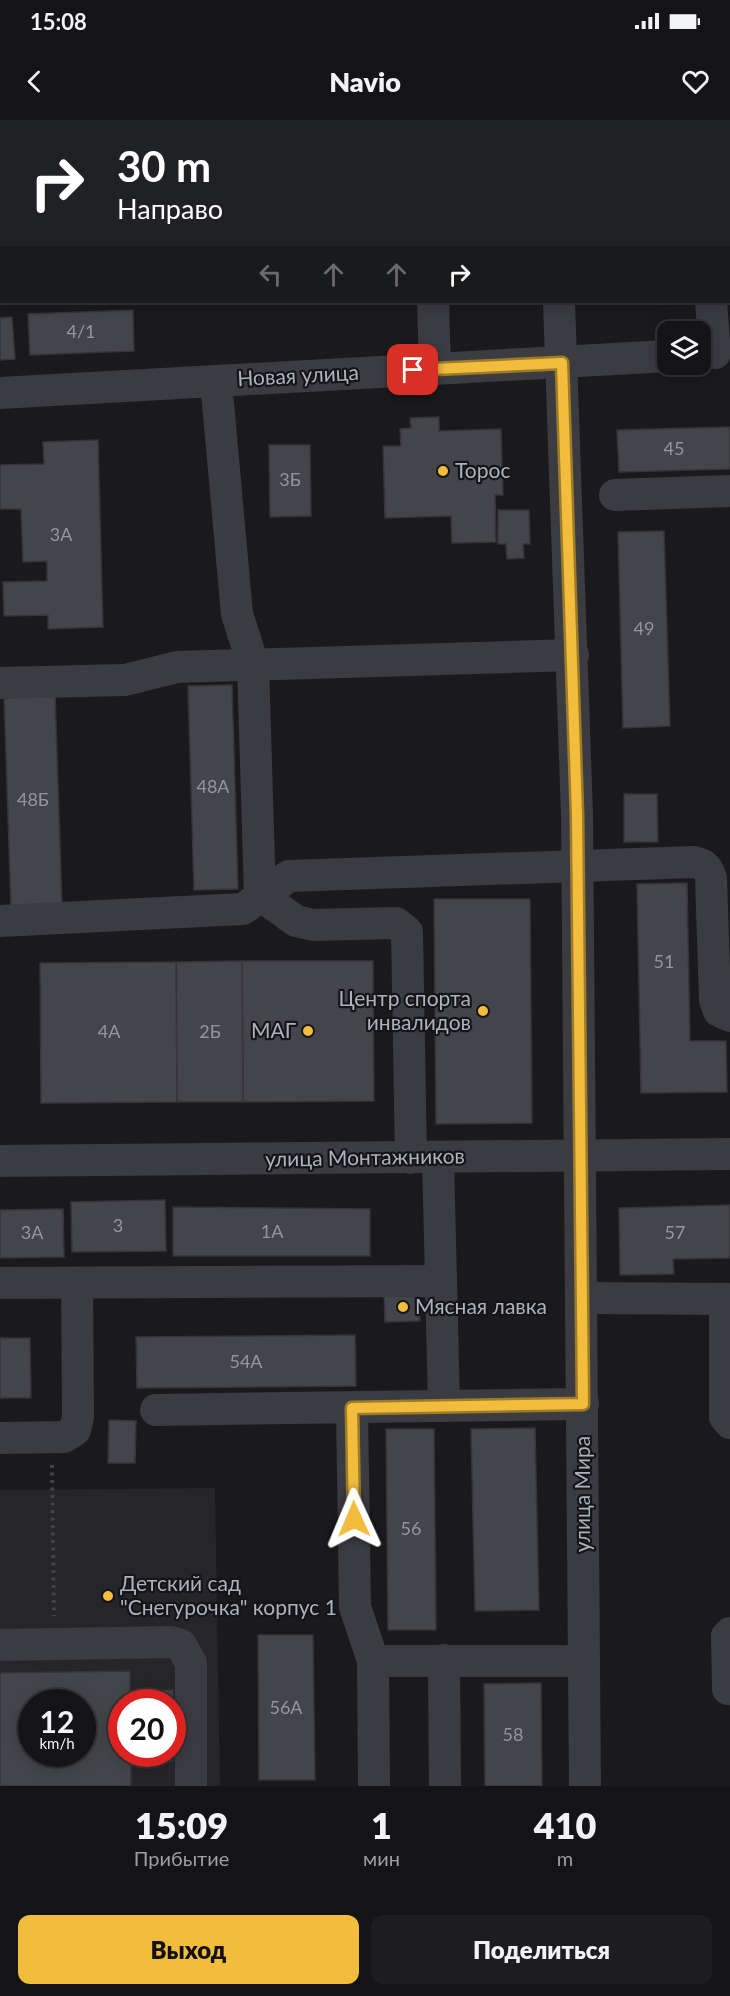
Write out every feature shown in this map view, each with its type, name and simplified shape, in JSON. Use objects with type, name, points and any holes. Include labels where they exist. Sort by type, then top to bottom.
[{"type":"street","points":[[434,303],[435,369]]},
{"type":"street","name":"улица Мира","points":[[559,303],[573,655],[578,867],[585,1786]]},
{"type":"street","points":[[711,303],[715,353]]},
{"type":"street","name":"Новая улица","points":[[0,393],[657,357]]},
{"type":"street","points":[[216,381],[237,614],[253,664],[260,895]]},
{"type":"street","points":[[615,495],[730,491]]},
{"type":"street","points":[[0,682],[125,680],[177,667],[573,655]]},
{"type":"street","points":[[0,921],[243,909],[289,876],[694,862],[702,864],[709,870],[711,878],[715,1000],[719,1011],[730,1016]]},
{"type":"street","points":[[260,895],[296,921],[313,925],[396,923],[407,932],[425,1157],[441,1281],[444,1406]]},
{"type":"street","name":"улица Монтажников","points":[[0,1161],[730,1154]]},
{"type":"street","points":[[0,1283],[441,1281]]},
{"type":"street","points":[[0,1438],[64,1437],[75,1430],[78,1417],[77,1282]]},
{"type":"street","points":[[582,1298],[727,1299],[725,1417],[730,1423]]},
{"type":"street","points":[[156,1410],[583,1404]]},
{"type":"street","points":[[352,1408],[355,1607],[373,1661],[374,1786]]},
{"type":"street","points":[[728,1689],[727,1636],[730,1633]]},
{"type":"street","points":[[0,1645],[171,1642],[181,1645],[191,1663],[191,1786]]},
{"type":"street","points":[[444,1660],[445,1786]]},
{"type":"street","points":[[373,1661],[584,1661]]},
{"type":"path","points":[[51,1438],[54,1644]]},
{"type":"shaded area","name":"Детский сад \"Снегурочка\" корпус 1","points":[[215,1488],[220,1786],[0,1786],[0,1490]]},
{"type":"building","points":[[133,310],[134,351],[30,355],[28,314]]},
{"type":"building","points":[[12,317],[15,359],[0,360],[0,318]]},
{"type":"building","name":"Торос","points":[[439,417],[439,431],[501,429],[503,495],[495,495],[496,542],[452,543],[451,516],[385,518],[383,446],[401,446],[400,429],[411,428],[410,418]]},
{"type":"building","points":[[730,427],[730,469],[619,472],[617,430]]},
{"type":"building","points":[[98,440],[103,627],[48,629],[48,615],[4,616],[3,582],[47,581],[47,561],[23,562],[21,509],[0,509],[0,465],[44,464],[43,442]]},
{"type":"building","points":[[269,445],[310,445],[311,516],[270,517]]},
{"type":"building","points":[[498,510],[529,510],[530,544],[523,544],[524,558],[507,559],[506,544],[498,544]]},
{"type":"building","points":[[664,531],[670,726],[623,728],[618,532]]},
{"type":"building","points":[[232,685],[238,889],[194,890],[188,686]]},
{"type":"building","points":[[55,692],[62,907],[11,908],[4,694]]},
{"type":"building","points":[[624,794],[657,794],[658,842],[624,842]]},
{"type":"building","points":[[687,883],[690,1041],[726,1041],[727,1092],[641,1093],[637,884]]},
{"type":"building","name":"Центр спорта инвалидов","points":[[434,899],[530,899],[532,1123],[436,1124]]},
{"type":"building","name":"МАГ","points":[[242,961],[373,961],[374,1101],[243,1102]]},
{"type":"building","points":[[242,961],[243,1102],[177,1102],[176,962]]},
{"type":"building","points":[[176,962],[177,1102],[41,1103],[40,963]]},
{"type":"building","points":[[165,1200],[166,1251],[72,1252],[71,1202]]},
{"type":"building","points":[[730,1205],[730,1258],[673,1259],[674,1274],[620,1275],[619,1208]]},
{"type":"building","points":[[173,1207],[370,1209],[370,1256],[173,1256]]},
{"type":"building","points":[[63,1209],[64,1257],[0,1258],[0,1210]]},
{"type":"building","points":[[419,1290],[420,1321],[385,1322],[384,1291]]},
{"type":"building","points":[[355,1335],[356,1386],[137,1388],[136,1337]]},
{"type":"building","points":[[0,1338],[30,1338],[31,1398],[0,1398]]},
{"type":"building","points":[[109,1420],[136,1421],[135,1463],[108,1463]]},
{"type":"building","points":[[535,1428],[539,1610],[475,1611],[471,1429]]},
{"type":"building","points":[[386,1429],[434,1429],[436,1630],[388,1630]]},
{"type":"building","points":[[258,1635],[313,1635],[315,1780],[259,1780]]},
{"type":"building","points":[[130,1671],[130,1689],[108,1689],[108,1767],[131,1767],[131,1786],[0,1786],[0,1673]]},
{"type":"building","points":[[541,1683],[542,1786],[485,1786],[484,1684]]},
{"type":"place","name":"Торос","points":[[443,471]]},
{"type":"place","name":"Центр спорта инвалидов","points":[[483,1011]]},
{"type":"place","name":"МАГ","points":[[308,1031]]},
{"type":"place","name":"Мясная лавка","points":[[403,1307]]},
{"type":"place","name":"Детский сад \"Снегурочка\" корпус 1","points":[[108,1596]]},
{"type":"route","points":[[354,1519],[352,1408],[583,1404],[577,815],[562,363],[413,370]]}]
